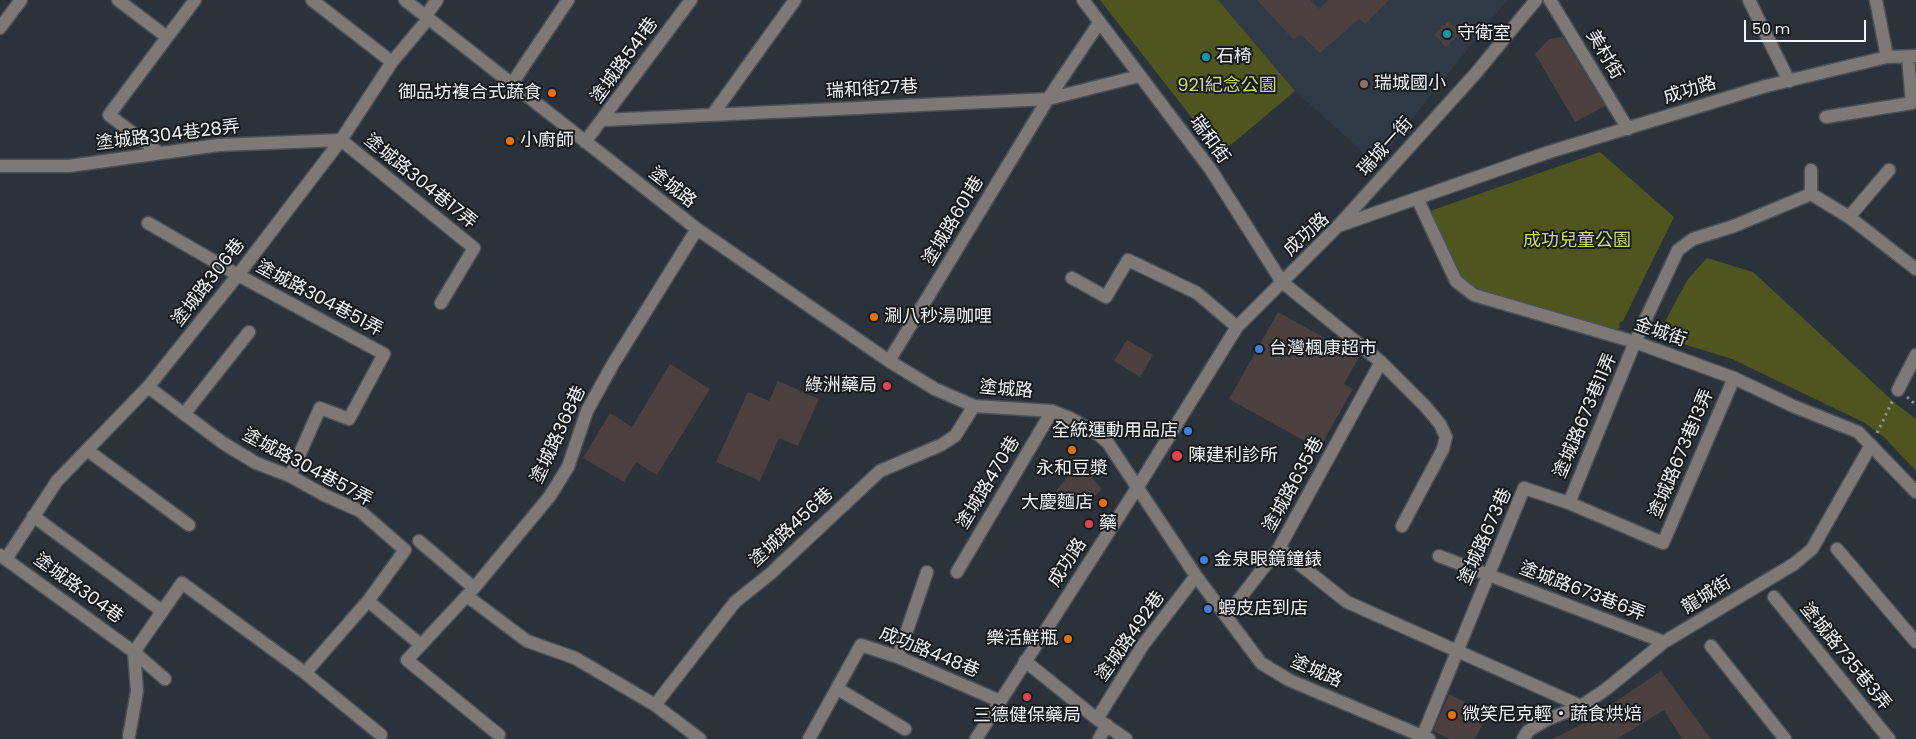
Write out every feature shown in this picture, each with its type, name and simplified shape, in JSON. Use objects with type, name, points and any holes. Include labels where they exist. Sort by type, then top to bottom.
[{"type":"street","points":[[0,28],[21,0]]},
{"type":"street","points":[[118,0],[167,37]]},
{"type":"street","points":[[158,152],[109,115],[195,0]]},
{"type":"street","points":[[312,0],[392,62]]},
{"type":"street","name":"塗城路","points":[[404,0],[697,230],[889,361],[935,389],[974,406],[1052,412],[1070,418],[1099,435],[1108,443],[1196,576],[1261,663],[1289,680],[1426,737]]},
{"type":"street","name":"塗城路306巷","points":[[3,557],[57,481],[148,387],[238,275],[341,140],[392,62],[426,18],[437,0]]},
{"type":"street","points":[[511,85],[568,0]]},
{"type":"street","name":"塗城路541巷","points":[[585,142],[604,120],[691,0]]},
{"type":"street","points":[[713,114],[795,0]]},
{"type":"street","name":"瑞和街","points":[[1083,0],[1211,170],[1282,282],[1381,362],[1425,406],[1440,424],[1446,436],[1443,449],[1402,526]]},
{"type":"street","name":"瑞城一街","points":[[1339,225],[1476,74],[1536,0]]},
{"type":"street","name":"美村街","points":[[1550,0],[1628,128]]},
{"type":"street","points":[[1749,0],[1789,81]]},
{"type":"street","points":[[1876,0],[1886,57]]},
{"type":"street","name":"塗城路601巷","points":[[889,361],[1048,99],[1099,23]]},
{"type":"street","points":[[1826,117],[1912,104],[1912,56]]},
{"type":"street","name":"成功路","points":[[976,739],[1137,488],[1236,327],[1339,225],[1546,153],[1766,86],[1886,57],[1912,56]]},
{"type":"street","name":"瑞和街27巷","points":[[604,120],[1048,99],[1140,76]]},
{"type":"street","name":"塗城路304巷28弄","points":[[0,166],[69,166],[158,152],[219,145],[341,140]]},
{"type":"street","name":"塗城路304巷17弄","points":[[341,140],[474,248],[441,303]]},
{"type":"street","points":[[1812,170],[1811,194],[1849,217],[1916,269]]},
{"type":"street","points":[[1849,217],[1889,170]]},
{"type":"street","name":"塗城路673巷11弄","points":[[1568,503],[1635,342],[1678,250],[1693,239],[1734,226],[1811,194]]},
{"type":"street","name":"金城街","points":[[1416,198],[1456,281],[1474,295],[1635,342],[1734,378],[1793,406],[1858,432],[1916,492]]},
{"type":"street","points":[[148,223],[238,275]]},
{"type":"street","name":"塗城路368巷","points":[[499,735],[407,660],[470,592],[550,496],[568,467],[587,410],[613,364],[697,230]]},
{"type":"street","points":[[1072,278],[1106,297],[1128,260],[1197,292],[1236,327]]},
{"type":"street","name":"塗城路304巷51弄","points":[[238,275],[384,354],[349,419],[320,408],[290,476]]},
{"type":"street","points":[[184,414],[249,332]]},
{"type":"street","points":[[1898,390],[1916,355]]},
{"type":"street","name":"塗城路635巷","points":[[1226,616],[1279,548],[1381,362]]},
{"type":"street","name":"塗城路673巷13弄","points":[[1663,543],[1734,378]]},
{"type":"street","name":"塗城路304巷57弄","points":[[148,387],[223,443],[248,458],[290,476],[324,495],[360,511],[405,550],[368,601],[305,673]]},
{"type":"street","name":"塗城路456巷","points":[[656,705],[734,602],[770,574],[880,471],[955,436],[974,406]]},
{"type":"street","name":"塗城路470巷","points":[[957,572],[1052,412]]},
{"type":"street","name":"龍城街","points":[[1523,739],[1528,731],[1546,720],[1581,706],[1605,690],[1664,642],[1794,564],[1812,549],[1872,445]]},
{"type":"street","points":[[87,450],[189,525]]},
{"type":"street","name":"塗城路673巷","points":[[1426,737],[1487,574],[1524,488],[1568,503],[1663,543]]},
{"type":"street","points":[[33,516],[162,611]]},
{"type":"street","points":[[419,541],[470,592],[527,641],[575,658],[656,705],[700,739]]},
{"type":"street","points":[[1279,548],[1347,602],[1581,706]]},
{"type":"street","points":[[1837,549],[1916,642]]},
{"type":"street","name":"塗城路673巷6弄","points":[[1439,556],[1664,642]]},
{"type":"street","name":"塗城路304巷","points":[[3,557],[134,652],[165,679]]},
{"type":"street","points":[[898,657],[927,572]]},
{"type":"street","name":"塗城路492巷","points":[[1099,739],[1102,722],[1144,645],[1196,576]]},
{"type":"street","points":[[129,736],[137,691],[134,652],[182,583],[305,673],[381,735]]},
{"type":"street","name":"塗城路735巷3弄","points":[[1774,597],[1889,739]]},
{"type":"street","points":[[368,601],[421,645]]},
{"type":"street","name":"成功路448巷","points":[[809,739],[861,645],[898,657],[1000,701]]},
{"type":"street","points":[[1711,646],[1786,739]]},
{"type":"street","points":[[1025,661],[1126,739]]},
{"type":"street","points":[[838,689],[905,729]]},
{"type":"path","points":[[1872,445],[1898,390]]},
{"type":"shaded area","name":"瑞城國小","points":[[1218,0],[1507,0],[1376,164],[1295,91]]},
{"type":"green space","name":"921紀念公園","points":[[1100,0],[1218,0],[1295,91],[1220,154]]},
{"type":"green space","name":"成功兒童公園","points":[[1600,152],[1674,217],[1623,321],[1619,323],[1620,328],[1603,333],[1462,286],[1430,211]]},
{"type":"green space","points":[[1707,258],[1753,272],[1895,403],[1916,419],[1916,471],[1884,437],[1865,423],[1732,359],[1657,336],[1688,279]]},
{"type":"building","points":[[1257,0],[1310,0],[1319,9],[1329,0],[1389,0],[1365,24],[1359,19],[1320,53],[1300,34],[1294,40]]},
{"type":"building","name":"守衛室","points":[[1449,21],[1460,33],[1446,47],[1434,34]]},
{"type":"building","points":[[1563,37],[1605,106],[1575,122],[1535,54],[1549,39]]},
{"type":"building","points":[[1278,312],[1359,357],[1344,384],[1353,389],[1319,449],[1229,399]]},
{"type":"building","points":[[1127,340],[1153,355],[1140,377],[1114,361]]},
{"type":"building","points":[[670,364],[710,389],[657,475],[636,462],[624,482],[583,458],[610,413],[632,427]]},
{"type":"building","points":[[778,381],[819,399],[798,446],[779,438],[760,481],[716,462],[748,392],[769,401]]},
{"type":"building","points":[[1080,462],[1102,489],[1085,506],[1056,491]]},
{"type":"building","points":[[1661,671],[1711,739],[1682,739],[1664,710],[1617,739],[1553,739],[1584,723]]},
{"type":"building","points":[[1449,694],[1488,714],[1475,739],[1450,739],[1433,731]]},
{"type":"place","name":"守衛室","points":[[1447,34]]},
{"type":"place","name":"石椅","points":[[1206,57]]},
{"type":"place","name":"瑞城國小","points":[[1364,84]]},
{"type":"place","name":"御品坊複合式蔬食","points":[[552,93]]},
{"type":"place","name":"小廚師","points":[[510,141]]},
{"type":"place","name":"涮八秒湯咖哩","points":[[874,317]]},
{"type":"place","name":"台灣楓康超市","points":[[1259,349]]},
{"type":"place","name":"綠洲藥局","points":[[887,386]]},
{"type":"place","name":"全統運動用品店","points":[[1188,431]]},
{"type":"place","name":"永和豆漿","points":[[1072,450]]},
{"type":"place","name":"陳建利診所","points":[[1177,456]]},
{"type":"place","name":"大慶麵店","points":[[1103,503]]},
{"type":"place","name":"藥","points":[[1089,524]]},
{"type":"place","name":"金泉眼鏡鐘錶","points":[[1204,560]]},
{"type":"place","name":"蝦皮店到店","points":[[1208,609]]},
{"type":"place","name":"樂活鮮瓶","points":[[1068,639]]},
{"type":"place","name":"三德健保藥局","points":[[1027,697]]},
{"type":"place","name":"微笑尼克輕‧蔬食烘焙","points":[[1452,715]]}]
